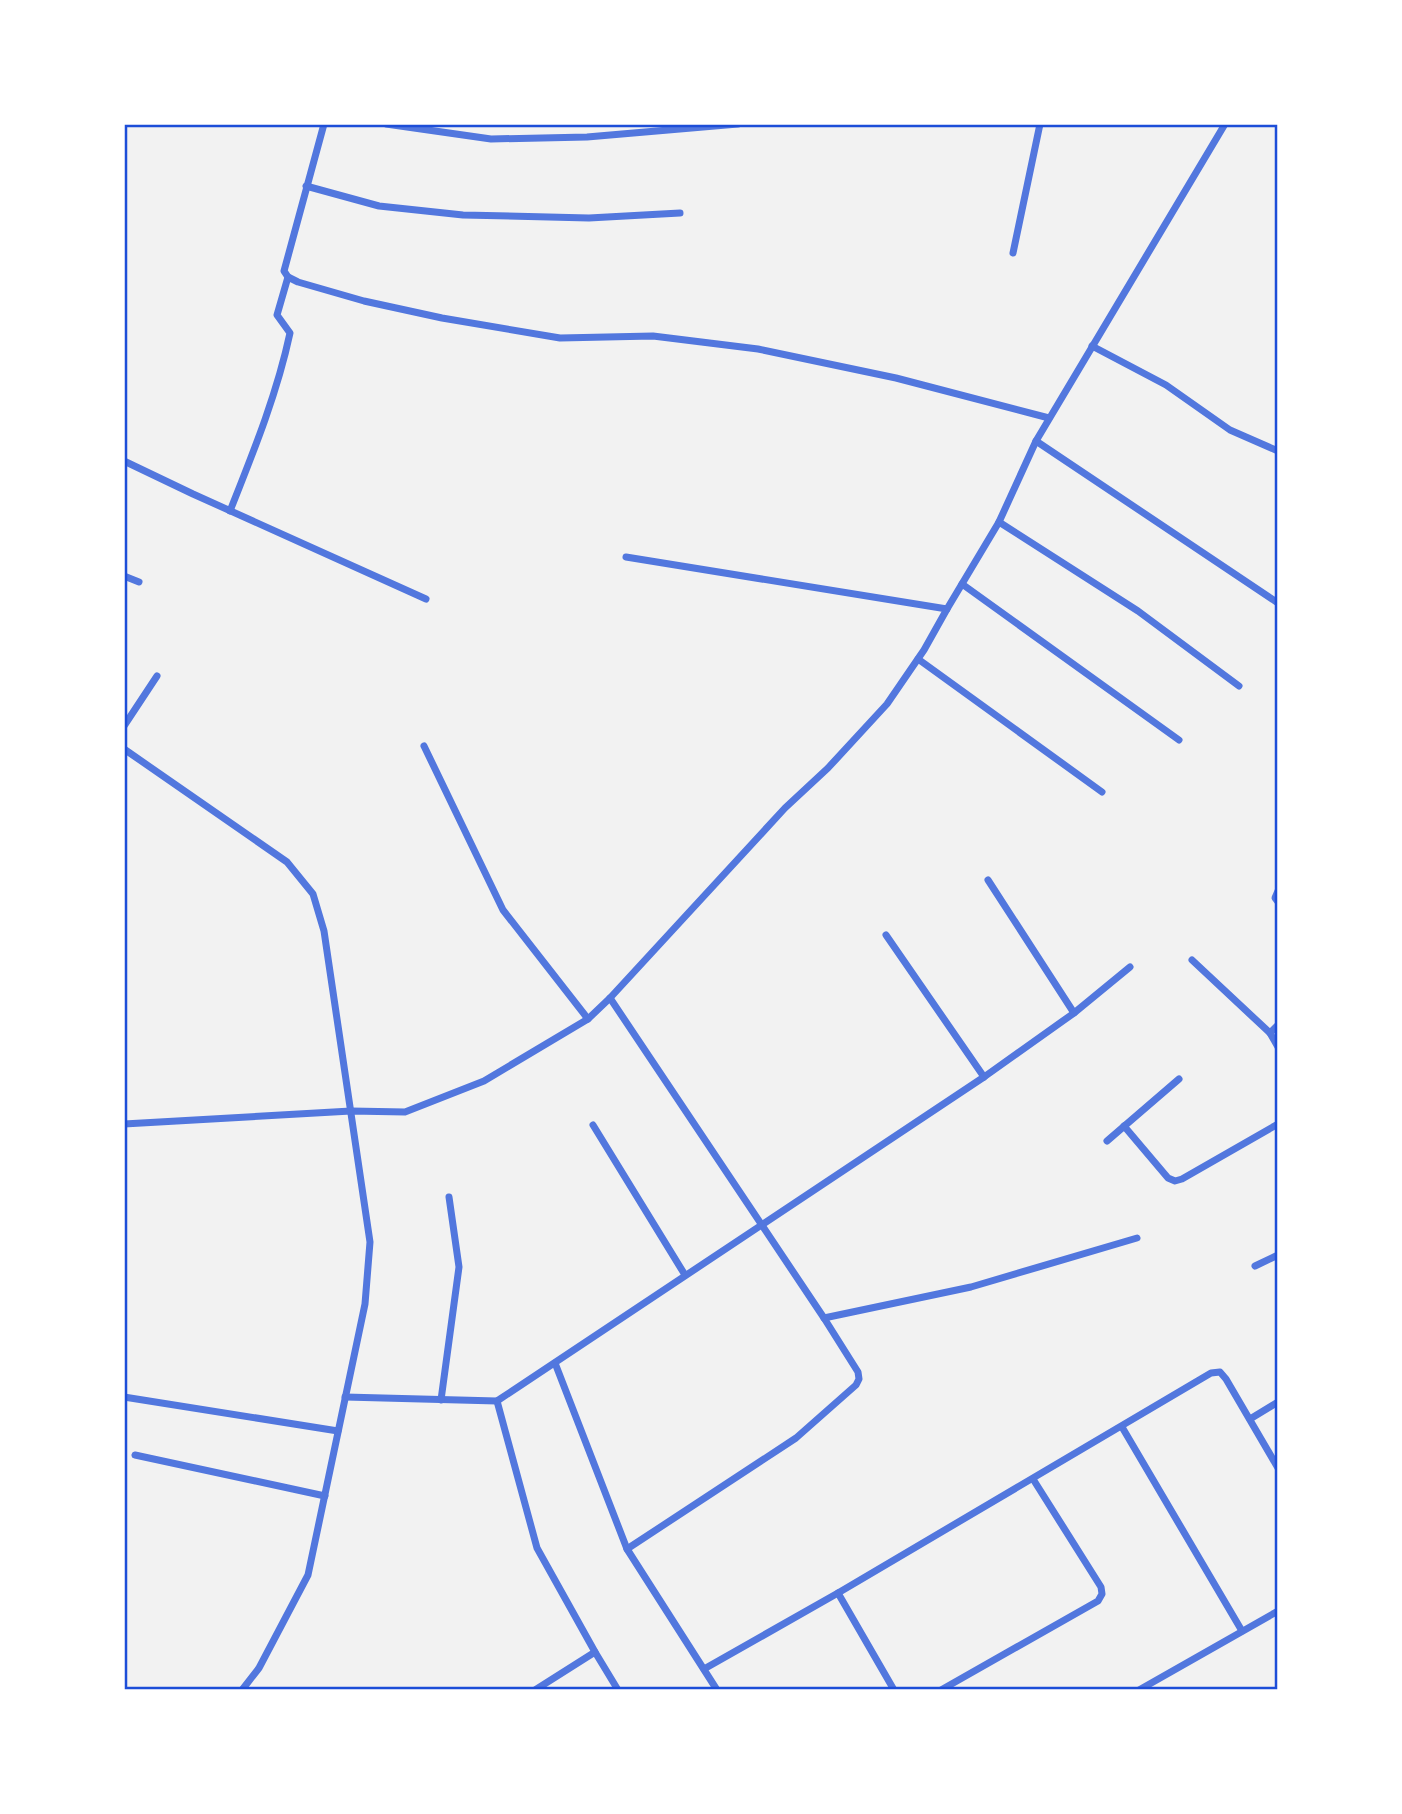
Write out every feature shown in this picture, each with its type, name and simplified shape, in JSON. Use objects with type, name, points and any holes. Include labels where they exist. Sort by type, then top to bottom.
[{"type":"street","points":[[324,124],[285,264],[284,271],[288,277],[298,282],[364,301],[442,318],[561,338],[653,336],[758,349],[896,378],[1049,418]]},
{"type":"street","points":[[386,124],[491,139],[587,137],[738,124]]},
{"type":"street","points":[[1013,253],[1040,124]]},
{"type":"street","points":[[124,1124],[351,1111],[405,1112],[484,1081],[587,1019],[610,998],[785,808],[828,768],[887,704],[918,659],[999,522],[1049,418],[1225,124]]},
{"type":"street","points":[[306,186],[379,206],[463,215],[589,218],[680,213]]},
{"type":"street","points":[[230,511],[258,440],[286,350],[290,330],[277,315],[288,277]]},
{"type":"street","points":[[1092,346],[1166,385],[1230,430],[1278,450]]},
{"type":"street","points":[[1036,441],[1278,603]]},
{"type":"street","points":[[124,461],[426,599]]},
{"type":"street","points":[[999,522],[1138,611],[1239,686]]},
{"type":"street","points":[[626,557],[947,609]]},
{"type":"street","points":[[124,576],[139,582]]},
{"type":"street","points":[[962,584],[1179,740]]},
{"type":"street","points":[[918,659],[1102,792]]},
{"type":"street","points":[[124,726],[157,676]]},
{"type":"street","points":[[424,746],[503,910],[587,1019]]},
{"type":"street","points":[[124,749],[287,862],[313,894],[324,931],[370,1242],[365,1304],[308,1575],[259,1668],[242,1690]]},
{"type":"street","points":[[988,880],[1074,1013]]},
{"type":"street","points":[[1278,891],[1275,898],[1278,902]]},
{"type":"street","points":[[886,935],[984,1077]]},
{"type":"street","points":[[1192,960],[1270,1033],[1278,1047]]},
{"type":"street","points":[[345,1397],[497,1401],[984,1077],[1074,1013],[1130,967]]},
{"type":"street","points":[[610,998],[824,1318],[858,1372],[859,1379],[856,1385],[796,1438],[627,1549]]},
{"type":"street","points":[[1270,1033],[1278,1025]]},
{"type":"street","points":[[1107,1140],[1179,1079]]},
{"type":"street","points":[[1124,1126],[1168,1178],[1175,1181],[1278,1124]]},
{"type":"street","points":[[593,1125],[685,1275]]},
{"type":"street","points":[[441,1400],[459,1267],[450,1197]]},
{"type":"street","points":[[824,1318],[971,1286],[1137,1238]]},
{"type":"street","points":[[1255,1266],[1278,1255]]},
{"type":"street","points":[[555,1363],[627,1549],[717,1690]]},
{"type":"street","points":[[704,1669],[1211,1373],[1220,1372],[1226,1379],[1278,1468]]},
{"type":"street","points":[[124,1397],[338,1431]]},
{"type":"street","points":[[497,1401],[537,1548],[618,1690]]},
{"type":"street","points":[[1250,1419],[1278,1402]]},
{"type":"street","points":[[1122,1427],[1242,1631]]},
{"type":"street","points":[[135,1455],[325,1496]]},
{"type":"street","points":[[941,1690],[1098,1601],[1102,1594],[1101,1587],[1032,1479]]},
{"type":"street","points":[[838,1593],[894,1690]]},
{"type":"street","points":[[1139,1690],[1278,1611]]},
{"type":"street","points":[[535,1690],[595,1653]]}]
